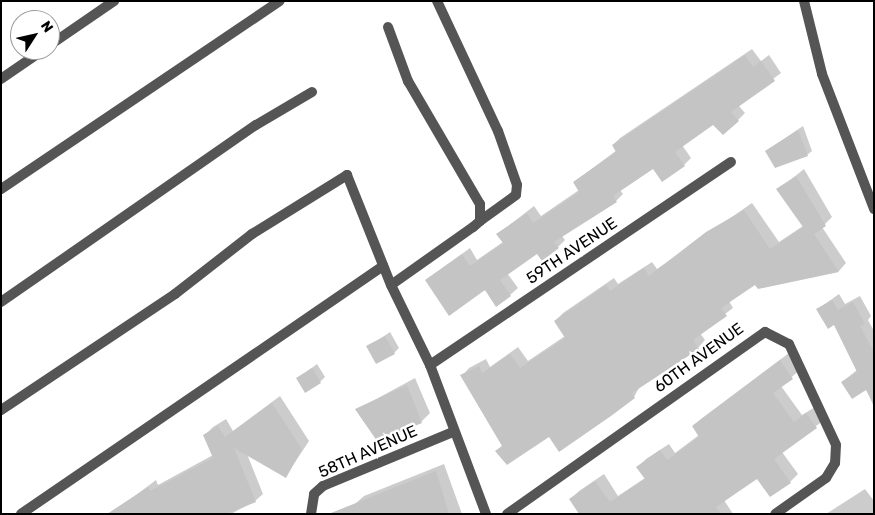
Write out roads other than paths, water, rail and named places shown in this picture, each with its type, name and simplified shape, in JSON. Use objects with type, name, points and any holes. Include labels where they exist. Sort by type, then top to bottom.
[{"type":"street","points":[[60,38],[114,1]]},
{"type":"street","points":[[1,189],[280,1]]},
{"type":"street","points":[[391,284],[516,195],[517,185],[498,131],[437,1]]},
{"type":"street","points":[[804,1],[822,74],[874,210]]},
{"type":"street","points":[[388,27],[413,90],[480,204],[480,221]]},
{"type":"street","points":[[1,79],[29,60]]},
{"type":"street","points":[[1,302],[256,125],[312,92]]},
{"type":"street","name":"59TH AVENUE","points":[[430,365],[731,162]]},
{"type":"street","points":[[1,410],[175,294],[252,234],[347,175],[382,266],[404,316],[430,365],[453,432],[486,514]]},
{"type":"street","points":[[21,514],[382,266]]},
{"type":"street","name":"60TH AVENUE","points":[[507,514],[765,332],[789,344],[836,445],[835,463],[826,478],[775,514]]},
{"type":"street","name":"58TH AVENUE","points":[[311,514],[314,494],[323,486],[453,432]]}]
